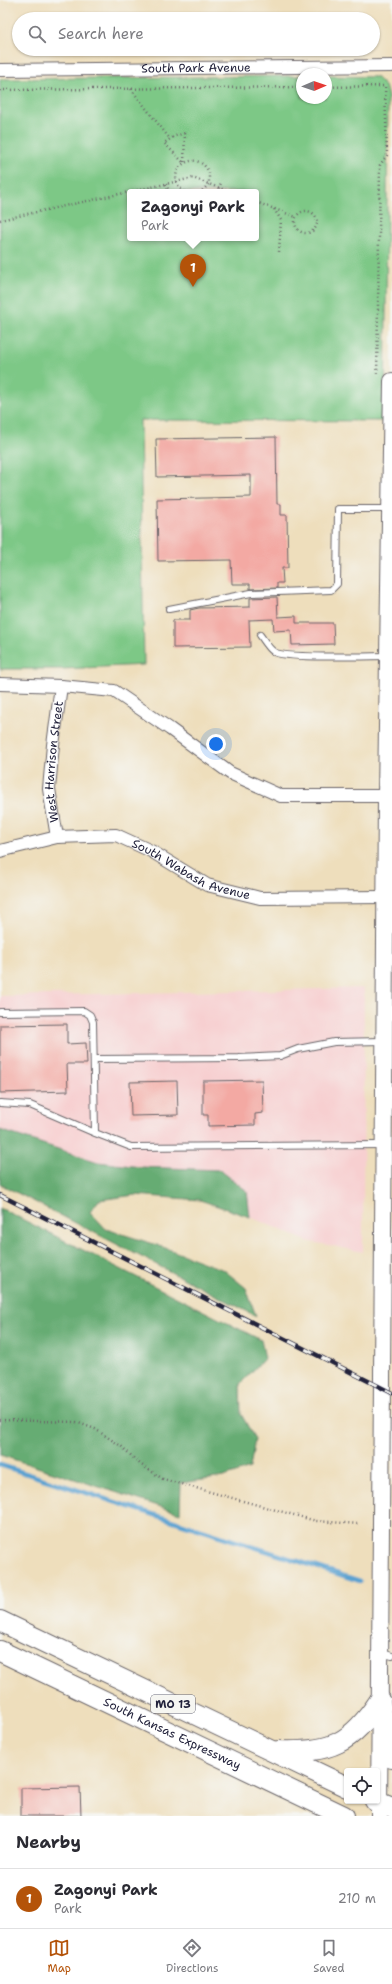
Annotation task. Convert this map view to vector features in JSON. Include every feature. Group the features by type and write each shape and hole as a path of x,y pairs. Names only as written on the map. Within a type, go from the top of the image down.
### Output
{"main road":[{"name":"MO 13","path":"0,1621 344,1786"},
{"name":"South Kansas Expressway","path":"0,1651 344,1816"},
{"path":"272,1751 314,1751 330,1746 350,1736 359,1728 380,1700"},
{"path":"380,1700 385,1734 392,1758"},
{"path":"281,1785 322,1816"}],"street":[{"name":"South Park Avenue","path":"0,70 392,66"},
{"path":"382,1807 380,1700 387,1655 384,1539 388,1241 384,1145 387,1033 385,897 389,796 388,656 390,509 384,381"},
{"path":"0,684 61,686 114,691 170,729 230,773 281,796 389,796"},
{"name":"West Harrison Street","path":"57,837 49,789 52,744 61,686"},
{"name":"South Wabash Avenue","path":"0,851 57,837 116,835 151,851 207,885 260,898 385,897"}],"lane":[{"path":"170,609 251,593 332,590 337,584 338,509 390,509"},
{"path":"260,635 273,652 279,653 304,656 388,656"},
{"path":"0,1012 84,1011 90,1015 93,1022 96,1133"},
{"path":"94,1059 239,1058 280,1056 298,1049 387,1033"},
{"path":"0,1103 30,1105 131,1147 384,1145"}],"path":[{"path":"332,87 385,86 387,155 380,165 384,381"},
{"path":"0,90 296,87"},
{"path":"131,89 170,139"},
{"path":"185,133 184,163 164,143 185,133"},
{"path":"182,189 176,182 176,174 184,163 192,160 201,163 209,173 209,184 204,189"},
{"path":"143,189 193,178 220,188 221,183"},
{"path":"166,184 168,189"},
{"path":"0,220 127,192"},
{"path":"259,203 296,217"},
{"path":"274,209 281,220 279,252"},
{"path":"306,210 312,212 317,217 318,223 316,229 312,233 306,234 301,232 296,228 294,223 296,217 300,212 306,210"},
{"path":"0,1420 76,1422 95,1429 121,1446 140,1464 163,1479 316,1521 359,1524"}],"shaded area":[{"path":"364,988 363,1252 307,1241 250,1217 247,1191 141,1167 98,1162 0,1130 0,996"}],"green space":[{"path":"296,76 296,104 332,104 332,76 376,77 385,86 388,97 385,421 140,420 144,665 62,669 0,669 0,79"},
{"path":"0,1130 98,1162 141,1167 220,1170 247,1191 250,1217 200,1200 135,1195 99,1200 90,1212 106,1229 160,1246 224,1270 246,1288 256,1316 0,1184"},
{"path":"0,1208 261,1340 265,1358 240,1384 241,1414 255,1439 250,1468 224,1477 181,1483 180,1513 0,1455"}],"building":[{"path":"276,437 277,504 281,504 281,515 287,515 288,568 282,568 283,583 277,583 277,588 250,589 250,584 232,584 231,560 158,561 157,499 251,497 251,475 157,477 156,439"},
{"path":"277,597 278,617 296,616 296,623 333,623 334,644 292,645 291,630 274,631 273,619 249,620 250,647 173,648 173,620 190,620 190,610 199,608 250,607 250,598"},
{"path":"67,1024 67,1044 86,1043 87,1064 67,1064 68,1091 0,1093 0,1025"},
{"path":"262,1080 263,1113 255,1114 255,1125 208,1126 208,1115 203,1115 203,1081"},
{"path":"177,1081 178,1115 131,1116 130,1082"},
{"path":"80,1787 81,1816 21,1816 21,1788"}],"waterway":[{"path":"0,1465 360,1581"}],"railway":[{"path":"0,1195 392,1393"}],"place":[{"name":"Zagonyi Park","path":"193,287"}]}
